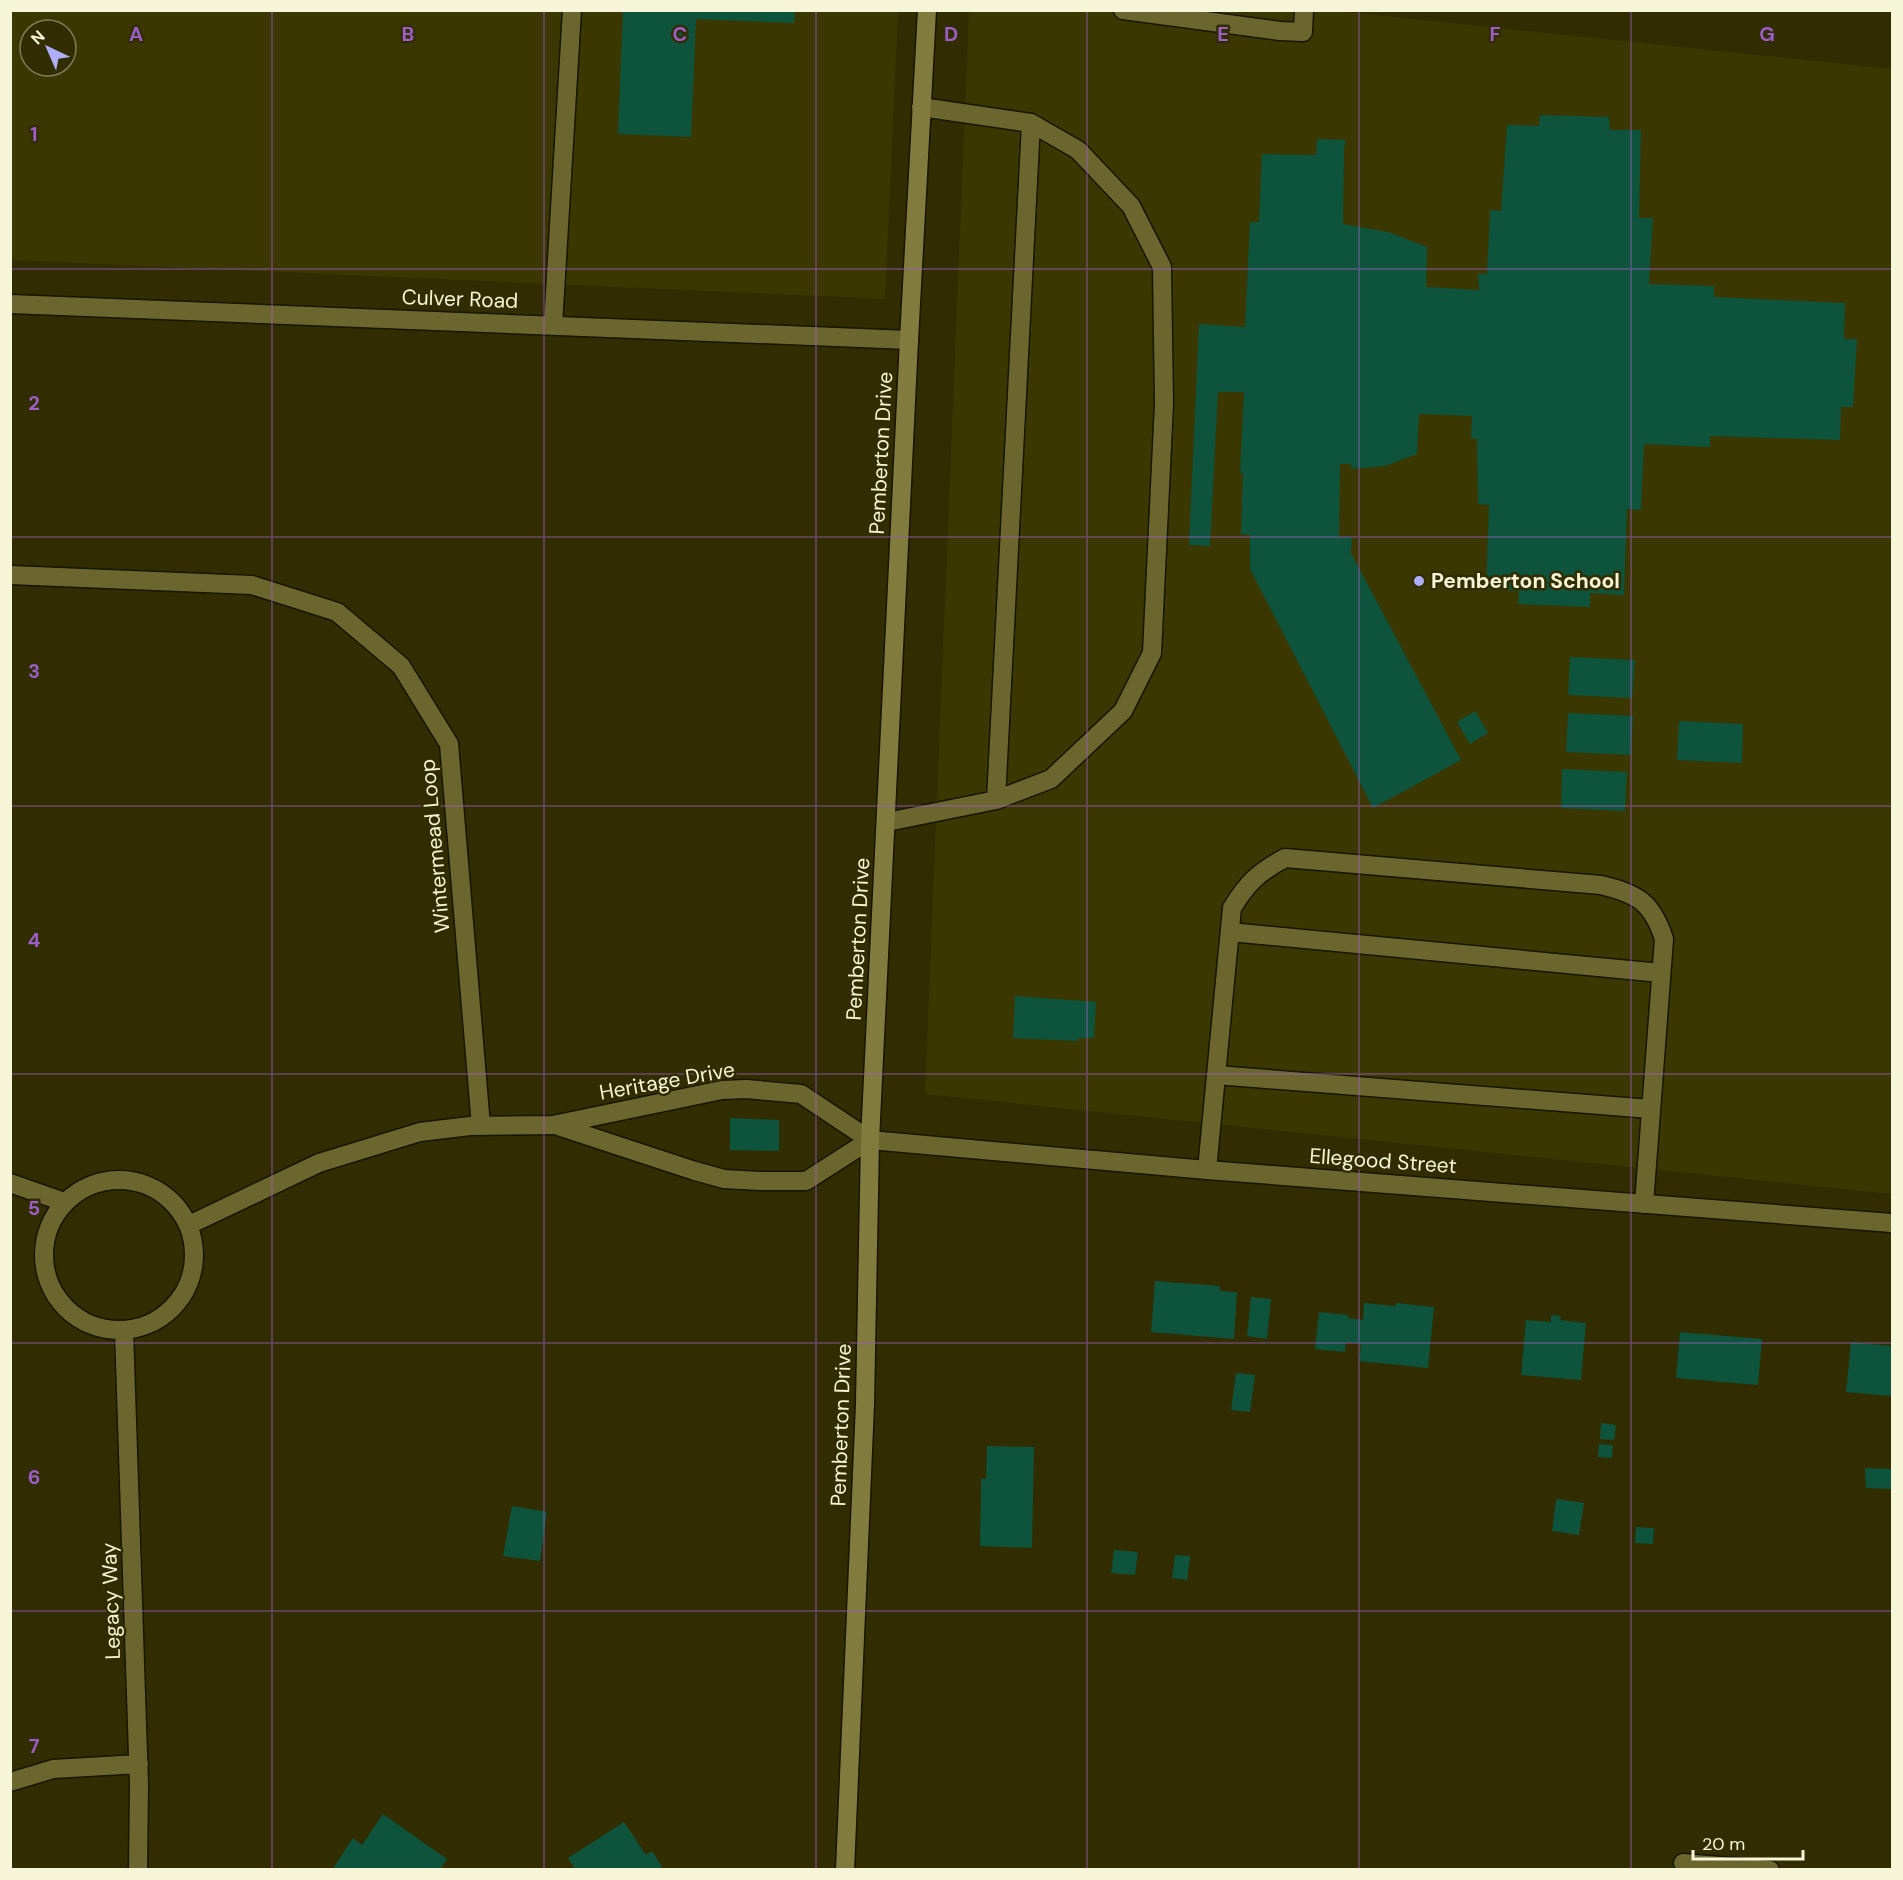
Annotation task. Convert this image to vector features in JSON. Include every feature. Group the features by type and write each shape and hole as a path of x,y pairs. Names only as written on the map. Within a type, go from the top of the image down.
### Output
{"street":[{"path":"553,325 572,10"},
{"name":"Pemberton Drive","path":"845,1869 865,1404 870,1140 927,10"},
{"path":"1123,10 1280,31 1304,32 1304,10"},
{"path":"887,822 996,800 1051,779 1122,711 1152,653 1164,404 1162,267 1131,206 1078,150 1031,123 921,107"},
{"path":"996,800 1031,123"},
{"name":"Culver Road","path":"10,304 909,340"},
{"name":"Wintermead Loop","path":"10,575 252,585 337,612 401,666 449,744 481,1126"},
{"path":"1207,1170 1232,908 1244,888 1263,869 1285,858 1601,885 1628,892 1646,903 1658,920 1664,939 1644,1204"},
{"path":"1230,932 1661,973"},
{"path":"1216,1075 1652,1109"},
{"name":"Heritage Drive","path":"189,1225 319,1163 420,1132 481,1126 553,1125 722,1090 746,1089 801,1094 870,1140 806,1181 760,1181 724,1179 695,1172 553,1125"},
{"name":"Ellegood Street","path":"870,1140 1207,1170 1893,1223"},
{"path":"120,1179 137,1181 162,1192 181,1210 189,1225 195,1250 192,1276 185,1292 168,1312 149,1324 124,1331 97,1327 67,1310 51,1289 46,1276 43,1250 49,1224 64,1202 94,1183 120,1179"},
{"path":"10,1184 64,1202"},
{"name":"Legacy Way","path":"124,1331 139,1764 138,1869"},
{"path":"10,1782 53,1768 139,1764"},
{"path":"1683,1863 1770,1869"}],"shaded area":[{"path":"11,11 898,11 885,299 11,260"},
{"name":"Pemberton School","path":"969,11 1338,11 1892,69 1892,1194 925,1094"}],"building":[{"path":"623,10 795,10 794,23 696,19 691,137 618,134"},
{"path":"1540,115 1609,117 1610,130 1641,130 1639,218 1653,218 1649,284 1714,286 1714,297 1845,303 1844,339 1857,339 1853,407 1841,407 1840,440 1710,436 1710,447 1644,444 1641,510 1627,509 1624,595 1590,593 1590,607 1518,604 1519,591 1486,589 1489,505 1478,504 1477,439 1471,438 1472,416 1419,414 1417,454 1385,466 1352,469 1351,464 1340,464 1339,537 1352,537 1351,553 1461,760 1373,808 1250,569 1250,535 1241,534 1243,473 1240,473 1244,392 1218,392 1210,546 1189,545 1199,324 1245,327 1250,222 1259,222 1262,154 1316,155 1317,139 1346,140 1343,224 1388,232 1427,247 1426,287 1479,290 1478,274 1487,274 1490,210 1501,211 1507,125 1539,126"},
{"path":"1570,657 1635,660 1632,698 1568,695"},
{"path":"1475,711 1488,733 1470,744 1457,722"},
{"path":"1568,713 1633,716 1631,755 1566,752"},
{"path":"1679,721 1743,724 1742,763 1677,760"},
{"path":"1562,769 1627,772 1625,811 1561,808"},
{"path":"1015,996 1096,1002 1094,1038 1078,1038 1078,1041 1013,1038"},
{"path":"730,1118 779,1120 779,1151 730,1150"},
{"path":"1155,1281 1220,1286 1220,1291 1237,1292 1234,1339 1151,1332"},
{"path":"1251,1297 1271,1299 1267,1339 1247,1336"},
{"path":"1364,1303 1395,1306 1396,1303 1434,1307 1428,1368 1359,1361 1361,1344 1346,1342 1345,1352 1315,1349 1319,1312 1348,1315 1348,1318 1363,1320"},
{"path":"1551,1315 1561,1316 1560,1320 1586,1323 1581,1380 1521,1375 1526,1320 1551,1322"},
{"path":"1680,1332 1762,1339 1758,1385 1676,1378"},
{"path":"1851,1342 1892,1346 1892,1396 1846,1392"},
{"path":"1236,1373 1255,1375 1250,1412 1231,1410"},
{"path":"1601,1423 1616,1425 1614,1440 1600,1439"},
{"path":"1599,1444 1613,1445 1612,1458 1598,1457"},
{"path":"987,1446 1034,1447 1032,1548 980,1546 981,1479 986,1479"},
{"path":"1865,1468 1892,1469 1892,1489 1866,1488"},
{"path":"1556,1499 1584,1503 1579,1535 1552,1531"},
{"path":"512,1506 547,1512 540,1561 503,1556"},
{"path":"1636,1527 1654,1528 1653,1544 1635,1543"},
{"path":"1114,1550 1138,1552 1135,1575 1111,1573"},
{"path":"1175,1555 1190,1556 1187,1580 1172,1578"},
{"path":"383,1814 447,1859 440,1870 332,1870 353,1838 362,1845"},
{"path":"624,1822 646,1855 652,1851 664,1870 576,1870 568,1858"}],"place":[{"name":"Pemberton School","path":"1419,581"}]}
